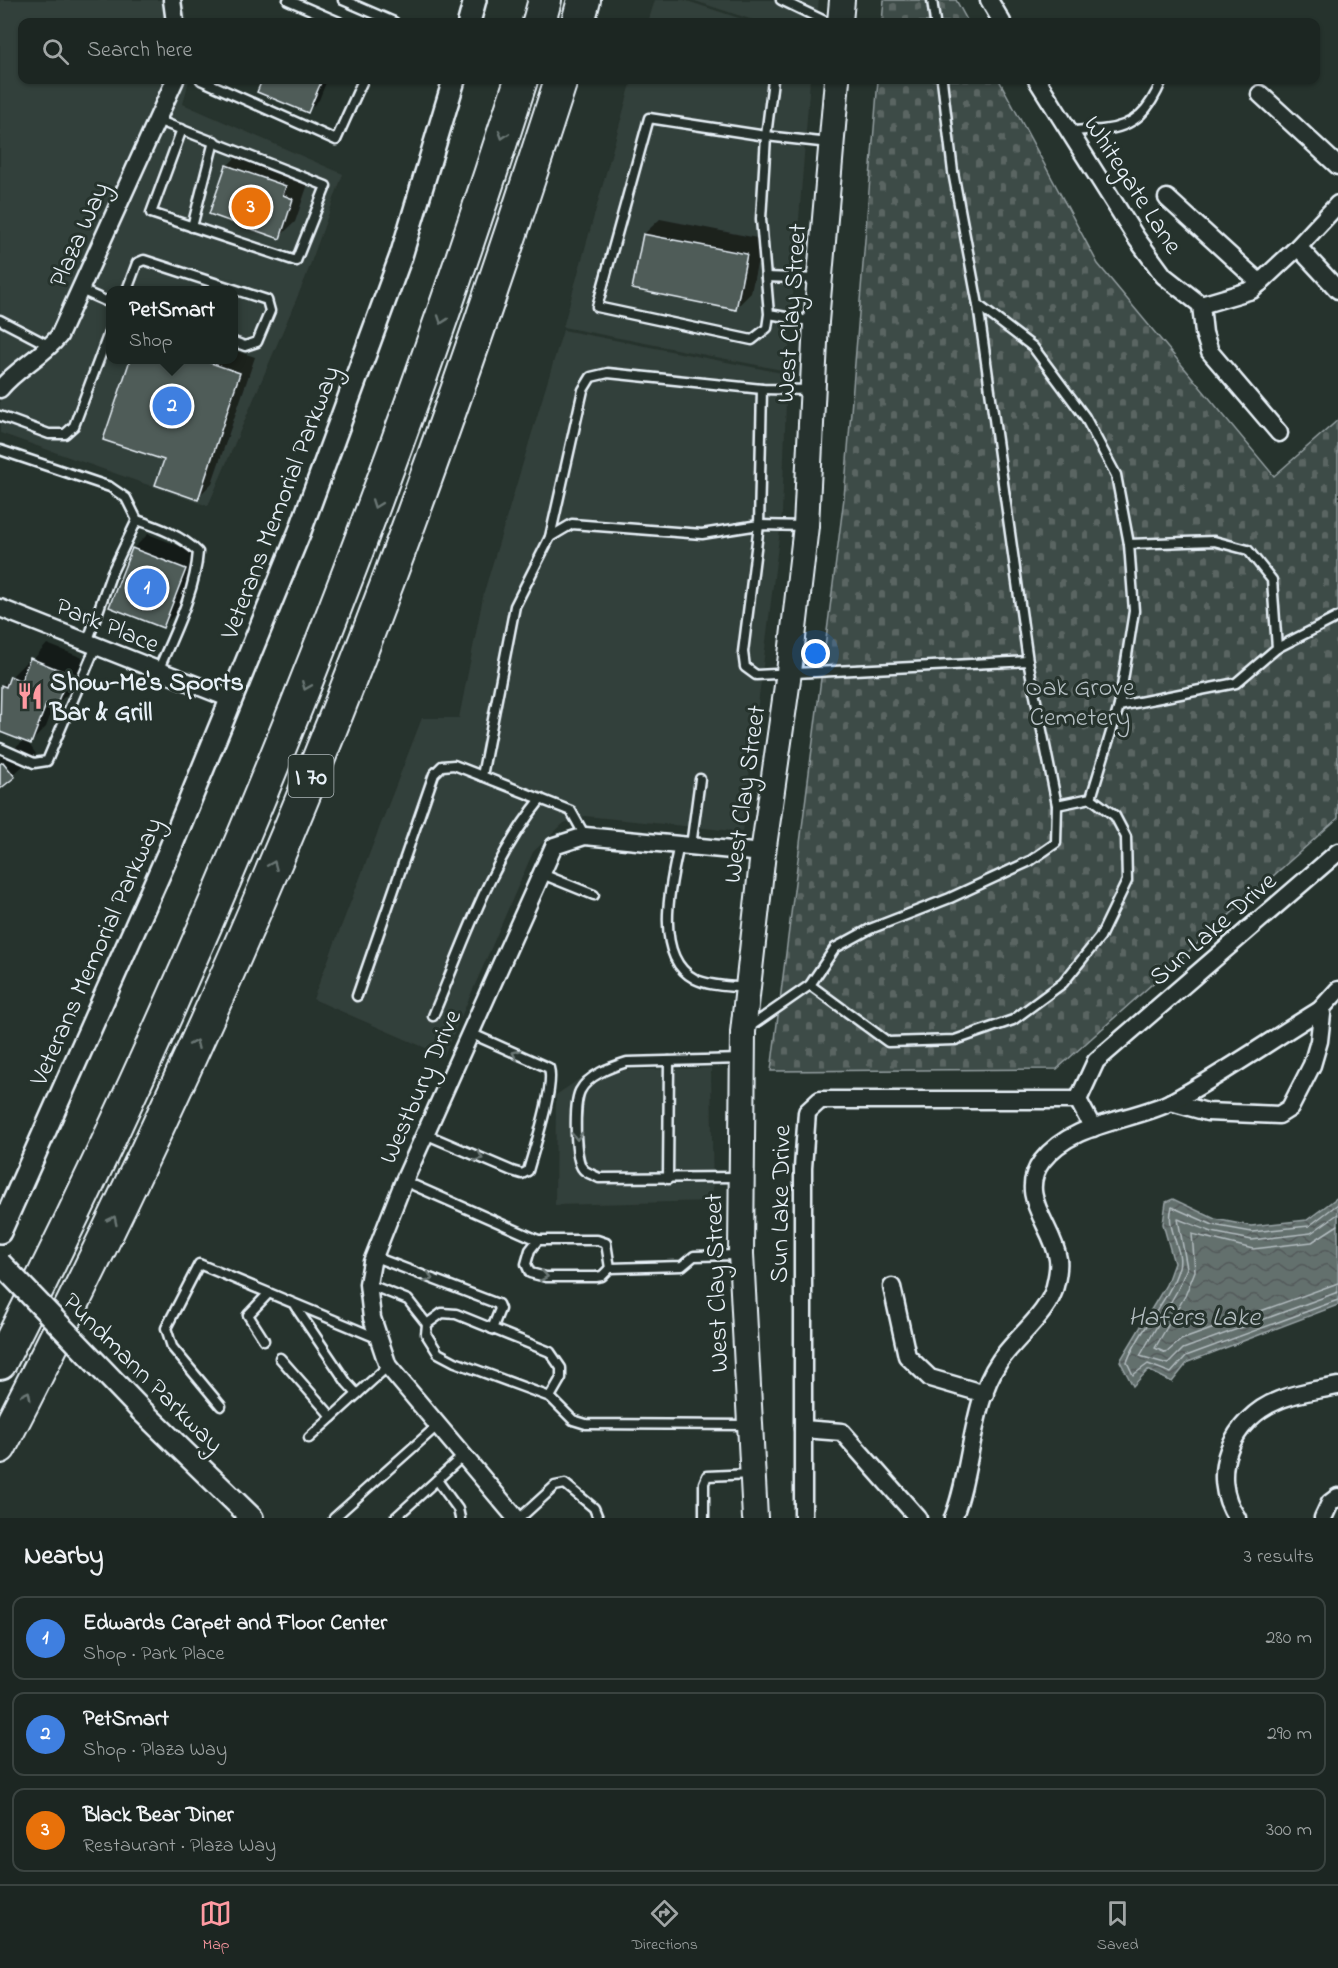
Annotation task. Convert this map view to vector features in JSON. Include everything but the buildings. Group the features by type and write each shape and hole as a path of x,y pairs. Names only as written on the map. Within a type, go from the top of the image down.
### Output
{"highway":[{"path":"540,18 545,0"},
{"path":"579,18 584,0"},
{"name":"I 70","path":"0,1363 66,1230 171,1004 319,654 428,361 520,84"},
{"name":"I 70","path":"0,1447 146,1152 230,966 315,765 431,466 501,266 560,84"}],"main road":[{"path":"840,18 842,0"},
{"name":"West Clay Street","path":"755,1518 741,1254 743,1032 763,853 789,672 806,526 816,322 837,84"}],"street":[{"path":"172,0 174,18"},
{"path":"470,18 476,0"},
{"path":"988,0 999,18"},
{"name":"Plaza Way","path":"0,389 23,366 51,346 59,336 173,84"},
{"name":"Veterans Memorial Parkway","path":"0,1232 168,854 300,531 401,256 453,84"},
{"name":"Whitegate Lane","path":"1039,84 1137,239 1164,276 1201,305"},
{"path":"1260,94 1338,166"},
{"name":"Whitegate Lane","path":"1167,198 1260,283"},
{"path":"1279,433 1210,352 1204,333 1201,305 1252,290 1298,247 1338,204"},
{"path":"1298,247 1338,291"},
{"name":"Park Place","path":"0,608 231,699"},
{"name":"Westbury Drive","path":"518,1518 388,1366 377,1338 368,1284 375,1257 404,1181 554,846 585,836 763,853"},
{"name":"Sun Lake Drive","path":"803,1518 803,1168 807,1112 820,1100 1078,1100 1096,1061 1338,852"},
{"path":"953,1518 985,1394 998,1363 1043,1308 1055,1287 1058,1258 1032,1195 1034,1176 1043,1161 1061,1145 1093,1128 1171,1102 1320,1011 1338,990"},
{"path":"1171,1102 1207,1112 1279,1114 1290,1108 1307,1078 1320,1041 1322,1014 1320,1011"},
{"path":"1078,1100 1093,1128"},
{"name":"Pundmann Parkway","path":"0,1263 142,1411 252,1518"},
{"path":"892,1287 907,1356 930,1378 985,1394"},
{"path":"1237,1518 1224,1480 1226,1452 1247,1419 1279,1400 1338,1386"},
{"path":"803,1429 842,1432 918,1518"},
{"path":"1323,1518 1330,1503 1338,1497"}],"lane":[{"path":"288,0 330,18"},
{"path":"343,0 385,18"},
{"path":"781,0 819,18"},
{"path":"932,0 934,18"},
{"path":"219,84 336,140 361,84"},
{"path":"772,84 766,136 761,219 769,314 767,328 752,340 597,307 649,118 766,136 833,143"},
{"path":"743,1032 810,985 835,948 870,929 950,898 1030,861 1056,843 1058,805 1028,661 978,305 954,172 943,84"},
{"path":"1069,133 1080,129 1118,127 1136,119 1153,101 1160,84"},
{"path":"157,120 182,129 214,141 326,186 296,261 151,213 182,129"},
{"path":"192,227 214,141"},
{"path":"129,286 137,263 144,260 224,286"},
{"path":"766,277 820,279"},
{"path":"81,290 106,301"},
{"path":"238,291 267,300 270,311 257,342 245,346 238,343"},
{"path":"978,305 1033,347 1084,417 1116,475 1129,544 1134,611 1119,706 1091,798"},
{"path":"769,314 816,322"},
{"path":"0,321 51,346"},
{"path":"0,416 49,434 65,434 74,426 106,343"},
{"path":"482,776 514,606 550,537 583,390 591,377 608,373 813,391"},
{"path":"762,388 759,525 743,652 745,667 756,675 1028,661"},
{"path":"0,450 110,487 126,498 137,520 159,528 198,552 197,567 183,612 158,671"},
{"path":"0,748 34,763 46,761 91,644 112,572 137,520"},
{"path":"550,537 572,524 702,534 759,525 806,526"},
{"path":"1129,544 1214,541 1248,550 1272,580 1277,648"},
{"path":"1119,706 1236,684 1277,648 1338,617"},
{"path":"357,996 434,774 442,766 454,765 571,811 585,836"},
{"path":"700,779 685,846 669,902 668,930 672,948 681,968 695,979 748,988"},
{"path":"810,985 888,1042 954,1040 1013,1020 1063,983 1100,937 1127,881 1126,837 1115,816 1091,798 1058,805"},
{"path":"433,1016 503,854 521,823 541,799"},
{"path":"542,874 594,895"},
{"path":"425,1134 512,1172 522,1174 528,1171 547,1100 551,1074 549,1068 470,1033"},
{"path":"740,1177 599,1178 583,1170 578,1158 576,1105 580,1091 588,1081 610,1067 627,1062 742,1059"},
{"path":"668,1179 669,1061"},
{"path":"404,1181 538,1240 597,1239 606,1243 609,1268"},
{"path":"538,1240 530,1250 526,1264 530,1273 546,1277 596,1277 602,1276 609,1268 675,1267 682,1266 694,1256 741,1254"},
{"path":"375,1257 498,1305 500,1309 492,1329"},
{"path":"221,1407 172,1347 166,1328 199,1264 377,1338"},
{"path":"368,1284 408,1300 427,1323"},
{"path":"264,1340 248,1315 268,1294"},
{"path":"295,1305 347,1383 357,1394"},
{"path":"550,1397 561,1377 556,1358 550,1352 448,1313 435,1316 427,1323 426,1334 438,1353 455,1362 550,1397 573,1420 586,1424 749,1425"},
{"path":"280,1358 332,1417"},
{"path":"309,1438 388,1366"},
{"path":"334,1518 437,1426"},
{"path":"395,1518 463,1456"},
{"path":"704,1518 704,1483 707,1476 752,1474"},
{"path":"437,1480 458,1509 460,1518"},
{"path":"518,1518 555,1486 565,1484 594,1508 598,1518"}],"shaded area":[{"path":"0,0 175,0 184,4 187,18 18,18 18,84 188,84 183,104 343,174 305,279 208,506 0,433"},
{"path":"655,0 684,0 739,18 649,18"},
{"path":"692,0 819,0 817,18 747,18"},
{"path":"631,84 810,84 787,371 563,327"},
{"path":"563,330 787,374 782,514 742,832 585,816 564,823 533,852 444,1056 313,999 422,718 459,718 484,592"},
{"path":"711,1068 713,1201 555,1205 556,1095 591,1071"}],"green space":[{"path":"884,0 956,0 966,18 882,18"},
{"name":"Oak Grove Cemetery","path":"878,84 1001,84 1098,264 1274,476 1338,420 1338,818 1057,1069 771,1071 844,498"}],"water":[{"name":"Hafers Lake","path":"1338,1197 1338,1305 1188,1362 1172,1382 1148,1370 1133,1386 1120,1361 1166,1285 1174,1263 1163,1224 1166,1202 1173,1199 1215,1219 1251,1226 1307,1220"}],"place":[{"name":"Black Bear Diner","path":"251,207"},
{"name":"PetSmart","path":"172,406"},
{"name":"Edwards Carpet and Floor Center","path":"147,588"},
{"name":"Show-Me's Sports Bar & Grill","path":"30,696"}]}
